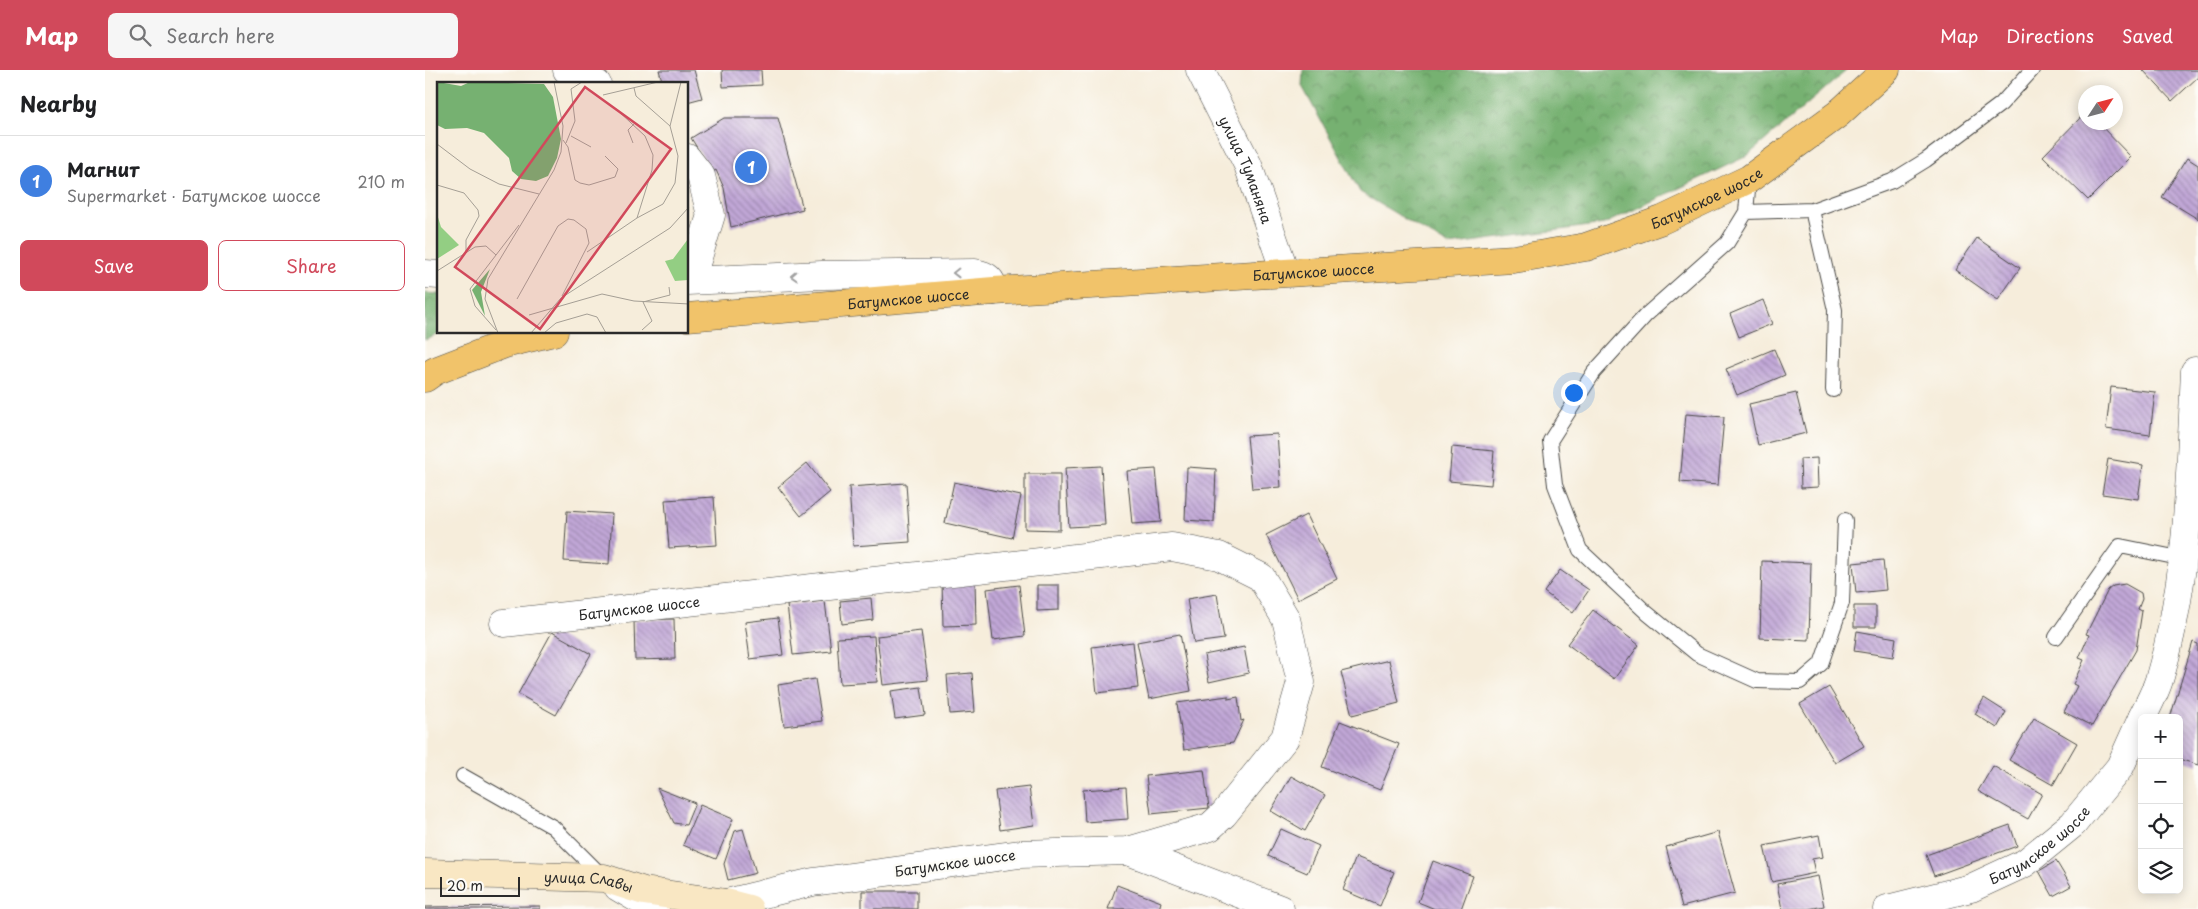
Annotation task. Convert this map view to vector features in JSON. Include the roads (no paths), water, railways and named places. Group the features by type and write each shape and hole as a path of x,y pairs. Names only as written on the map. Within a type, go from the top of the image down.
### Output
{"highway":[{"name":"Батумское шоссе","path":"689,317 994,291 1514,259 1586,247 1663,220 1749,179 1838,114 1886,70"},
{"path":"425,378 435,371 505,344 546,334"}],"street":[{"name":"улица Туманяна","path":"1201,70 1248,165 1285,272"},
{"path":"689,161 701,176 711,215 689,280 975,273 989,278 993,283 994,291"},
{"name":"Батумское шоссе","path":"2144,714 2159,681 2176,611 2183,559 2195,372"},
{"name":"Батумское шоссе","path":"504,623 1172,547 1219,556 1261,577 1286,619 1301,682 1285,738 1224,814 1210,828 1127,851 1020,854 813,882 738,906"},
{"name":"Батумское шоссе","path":"1887,909 1971,888 2025,862 2073,824 2120,767 2138,727"},
{"name":"Батумское шоссе","path":"1127,851 1280,909"},
{"name":"улица Славы","path":"425,873 604,878 644,891 738,906"},
{"path":"604,878 655,909"}],"lane":[{"path":"1746,212 1812,210 1892,181 1926,160 2001,104 2032,70"},
{"path":"1749,179 1746,212 1727,243 1646,315 1594,372 1550,441 1555,485 1580,550 1647,613 1697,654 1757,682 1800,682 1821,664 1842,603 1845,520"},
{"path":"1812,210 1835,310 1833,390"},
{"path":"2057,637 2120,546 2183,559"},
{"path":"463,776 553,827 604,878"}],"place":[{"name":"Магнит","path":"751,167"}]}
